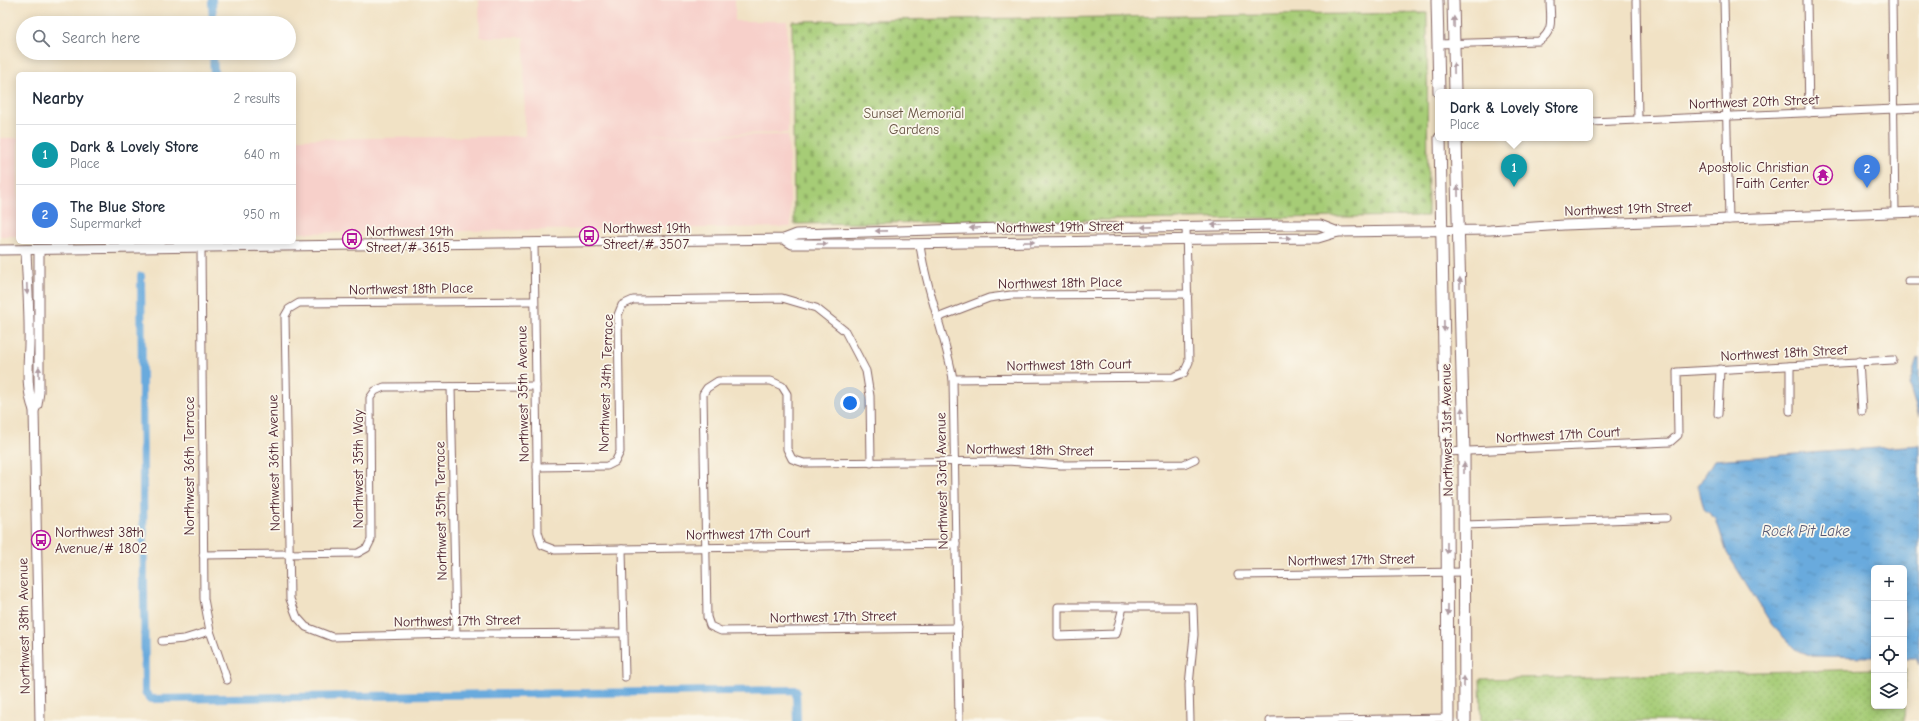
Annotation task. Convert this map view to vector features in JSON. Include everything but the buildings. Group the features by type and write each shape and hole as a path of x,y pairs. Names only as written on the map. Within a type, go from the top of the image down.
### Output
{"main road":[{"path":"1437,0 1439,89"},
{"path":"1453,0 1455,89"},
{"name":"Northwest 31st Avenue","path":"1440,141 1443,231 1450,720"},
{"name":"Northwest 31st Avenue","path":"1456,141 1464,452 1465,721"}],"street":[{"path":"1438,44 1539,42 1547,36 1550,28 1550,0"},
{"path":"1636,0 1638,120"},
{"path":"1724,0 1729,220"},
{"path":"1807,0 1809,113"},
{"path":"1892,0 1895,214"},
{"name":"Northwest 20th Street","path":"1593,122 1919,108"},
{"name":"Northwest 19th Street","path":"784,239 792,244 920,245 1186,238 1318,238 1338,232 1443,231 1919,212"},
{"name":"Northwest 19th Street","path":"0,250 784,239 797,234 876,231 1186,226 1320,225 1338,232"},
{"path":"1186,226 1188,294"},
{"name":"Northwest 35th Avenue","path":"534,243 538,532 542,545"},
{"name":"Northwest 33rd Avenue","path":"920,245 924,274 949,356 953,379 959,721"},
{"name":"Northwest 36th Terrace","path":"201,247 204,599 210,631 227,680"},
{"name":"Northwest 38th Avenue","path":"26,250 29,398 34,410 40,721"},
{"name":"Northwest 38th Avenue","path":"34,410 37,405 39,392 39,250"},
{"path":"1908,281 1919,281"},
{"name":"Northwest 18th Place","path":"938,318 989,298 1011,295 1188,294"},
{"name":"Northwest 18th Court","path":"953,379 1173,377 1184,373 1189,362 1188,294"},
{"name":"Northwest 34th Terrace","path":"537,467 607,466 615,462 620,452 618,315 622,305 633,300 782,298 816,308 845,331 860,356 866,371 870,396 871,463"},
{"name":"Northwest 18th Place","path":"289,309 299,303 534,301"},
{"name":"Northwest 36th Avenue","path":"289,309 285,316 288,554 290,599 297,617"},
{"name":"Northwest 18th Street","path":"1670,442 1678,435 1677,372 1893,360"},
{"path":"1860,361 1862,411"},
{"path":"1790,366 1790,411"},
{"path":"1718,414 1720,370"},
{"name":"Northwest 18th Street","path":"706,548 703,394 707,388 718,381 771,381 782,386 786,394 787,448 792,459 804,463 955,462 1008,460 1061,465 1184,464 1195,459"},
{"path":"451,387 536,386"},
{"name":"Northwest 35th Way","path":"288,554 358,553 367,548 371,540 370,398 375,391 384,387 451,387"},
{"name":"Northwest 35th Terrace","path":"451,387 456,634"},
{"name":"Northwest 17th Court","path":"1446,452 1670,442"},
{"path":"1464,525 1666,518"},
{"name":"Northwest 17th Court","path":"542,545 555,550 956,544"},
{"name":"Northwest 17th Street","path":"706,548 707,617 710,626 721,631 958,628"},
{"path":"622,549 625,677"},
{"path":"203,555 288,554"},
{"name":"Northwest 17th Street","path":"1238,575 1464,572"},
{"path":"1123,607 1116,634 1058,636 1058,607 1123,607 1194,607 1194,635 1189,685 1190,721"},
{"name":"Northwest 17th Street","path":"297,617 306,627 332,637 624,632"},
{"path":"162,641 184,639 210,631"},
{"path":"1270,721 1450,720"}],"shaded area":[{"path":"479,0 735,0 735,21 787,21 788,133 612,136 788,135 791,227 296,233 296,139 525,136 524,37 480,37"},
{"path":"0,138 16,138 16,236 0,236"}],"green space":[{"name":"Sunset Memorial Gardens","path":"1427,13 1428,216 794,224 792,21"},
{"path":"1871,669 1871,709 1904,709 1904,721 1481,721 1480,679"}],"water":[{"path":"1919,358 1919,417 1909,385 1917,359"},
{"name":"Rock Pit Lake","path":"1919,445 1919,665 1916,658 1907,658 1907,565 1871,565 1871,657 1812,656 1795,649 1772,625 1727,553 1716,519 1704,509 1698,486 1714,460"}],"waterway":[{"path":"212,0 213,16"},
{"path":"213,60 214,72"},
{"path":"141,276 145,692 151,699 796,690 797,721"}],"place":[{"name":"Apostolic Christian Faith Center","path":"1823,175"},
{"name":"Dark & Lovely Store","path":"1514,187"},
{"name":"The Blue Store","path":"1867,188"},
{"name":"Northwest 19th Street/# 3507","path":"589,236"},
{"name":"Northwest 19th Street/# 3615","path":"352,239"},
{"name":"Northwest 38th Avenue/# 1802","path":"41,540"}]}
